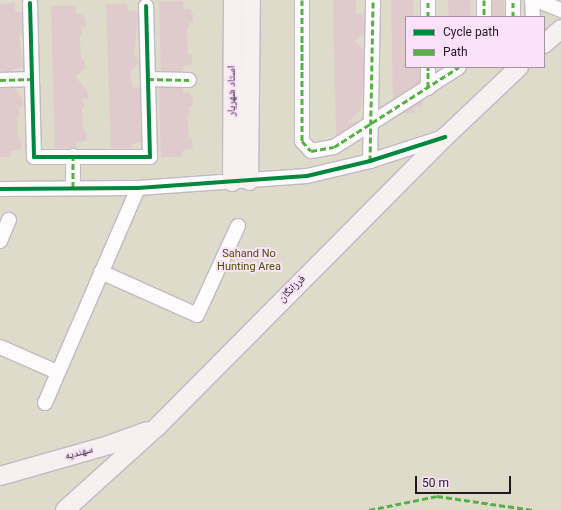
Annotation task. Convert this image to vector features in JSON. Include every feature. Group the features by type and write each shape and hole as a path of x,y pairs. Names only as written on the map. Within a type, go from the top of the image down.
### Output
{"main road":[{"name":"استاد شهریار","path":"233,0 240,182"},
{"name":"استاد شهریار","path":"240,182 251,0"},
{"path":"545,43 561,29"},
{"name":"فرزانگان","path":"65,510 157,427 445,137 518,68"},
{"name":"سهندیه","path":"0,476 109,445 157,427"}],"street":[{"path":"302,0 302,141 311,151 334,147 458,68"},
{"path":"370,161 373,0"},
{"path":"428,0 428,16"},
{"path":"484,0 484,16"},
{"path":"513,0 513,16"},
{"path":"532,0 533,16"},
{"path":"536,0 561,10"},
{"path":"30,3 34,157 150,157 146,6"},
{"path":"428,68 428,88"},
{"path":"0,80 32,79"},
{"path":"148,79 189,80"},
{"path":"0,189 73,187 138,188 240,182 307,176 370,161 445,137"},
{"path":"73,156 73,187"},
{"path":"45,403 57,372 138,188"},
{"path":"0,241 10,220"},
{"path":"101,272 197,315 238,226"},
{"path":"0,347 57,372"}],"green space":[{"name":"Sahand No Hunting Area","path":"0,0 561,0 561,510 0,510"}],"building":[{"path":"333,0 356,0 356,14 362,14 364,22 364,33 355,41 364,50 362,108 348,122 358,122 336,136"},
{"path":"391,0 413,0 414,16 405,16 405,68 419,68 420,82 393,99"},
{"path":"448,0 470,0 471,16 449,16"},
{"path":"492,0 504,0 504,16 492,16"},
{"path":"183,1 183,10 189,9 193,14 193,23 189,23 187,32 188,55 192,55 192,64 183,67 183,71 161,71 159,2"},
{"path":"15,3 15,11 22,12 21,34 19,34 23,67 13,69 13,71 0,72 0,4"},
{"path":"106,4 127,4 128,11 135,10 138,14 134,56 137,56 138,64 130,72 133,88 140,87 141,142 132,144 132,148 111,148"},
{"path":"51,6 75,6 76,14 81,14 85,18 86,27 81,27 82,36 80,36 81,59 84,59 85,68 75,77 87,90 88,99 83,99 84,108 82,108 83,131 86,131 87,140 76,143 76,148 55,148"},
{"path":"0,88 14,88 22,98 23,106 19,107 19,116 17,116 18,139 21,139 22,147 19,150 11,151 11,157 0,157"},
{"path":"159,88 183,88 183,93 189,93 193,98 193,106 189,107 190,116 187,116 189,139 192,139 193,148 182,151 182,157 161,157"},
{"path":"424,99 421,107 414,107 414,113 402,113"}],"marked path":[{"path":"302,0 302,141 311,151 334,147 457,68"},
{"path":"370,161 373,0"},
{"path":"428,0 428,16"},
{"path":"484,0 484,16"},
{"path":"513,0 513,16"},
{"path":"428,68 428,88"},
{"path":"0,80 32,79"},
{"path":"148,79 189,80"},
{"path":"73,156 73,187"},
{"path":"369,510 437,496 533,510"}],"cycle path":[{"path":"30,3 34,157 150,157 146,6"},
{"path":"0,189 138,188 307,176 370,161 445,137"}]}
